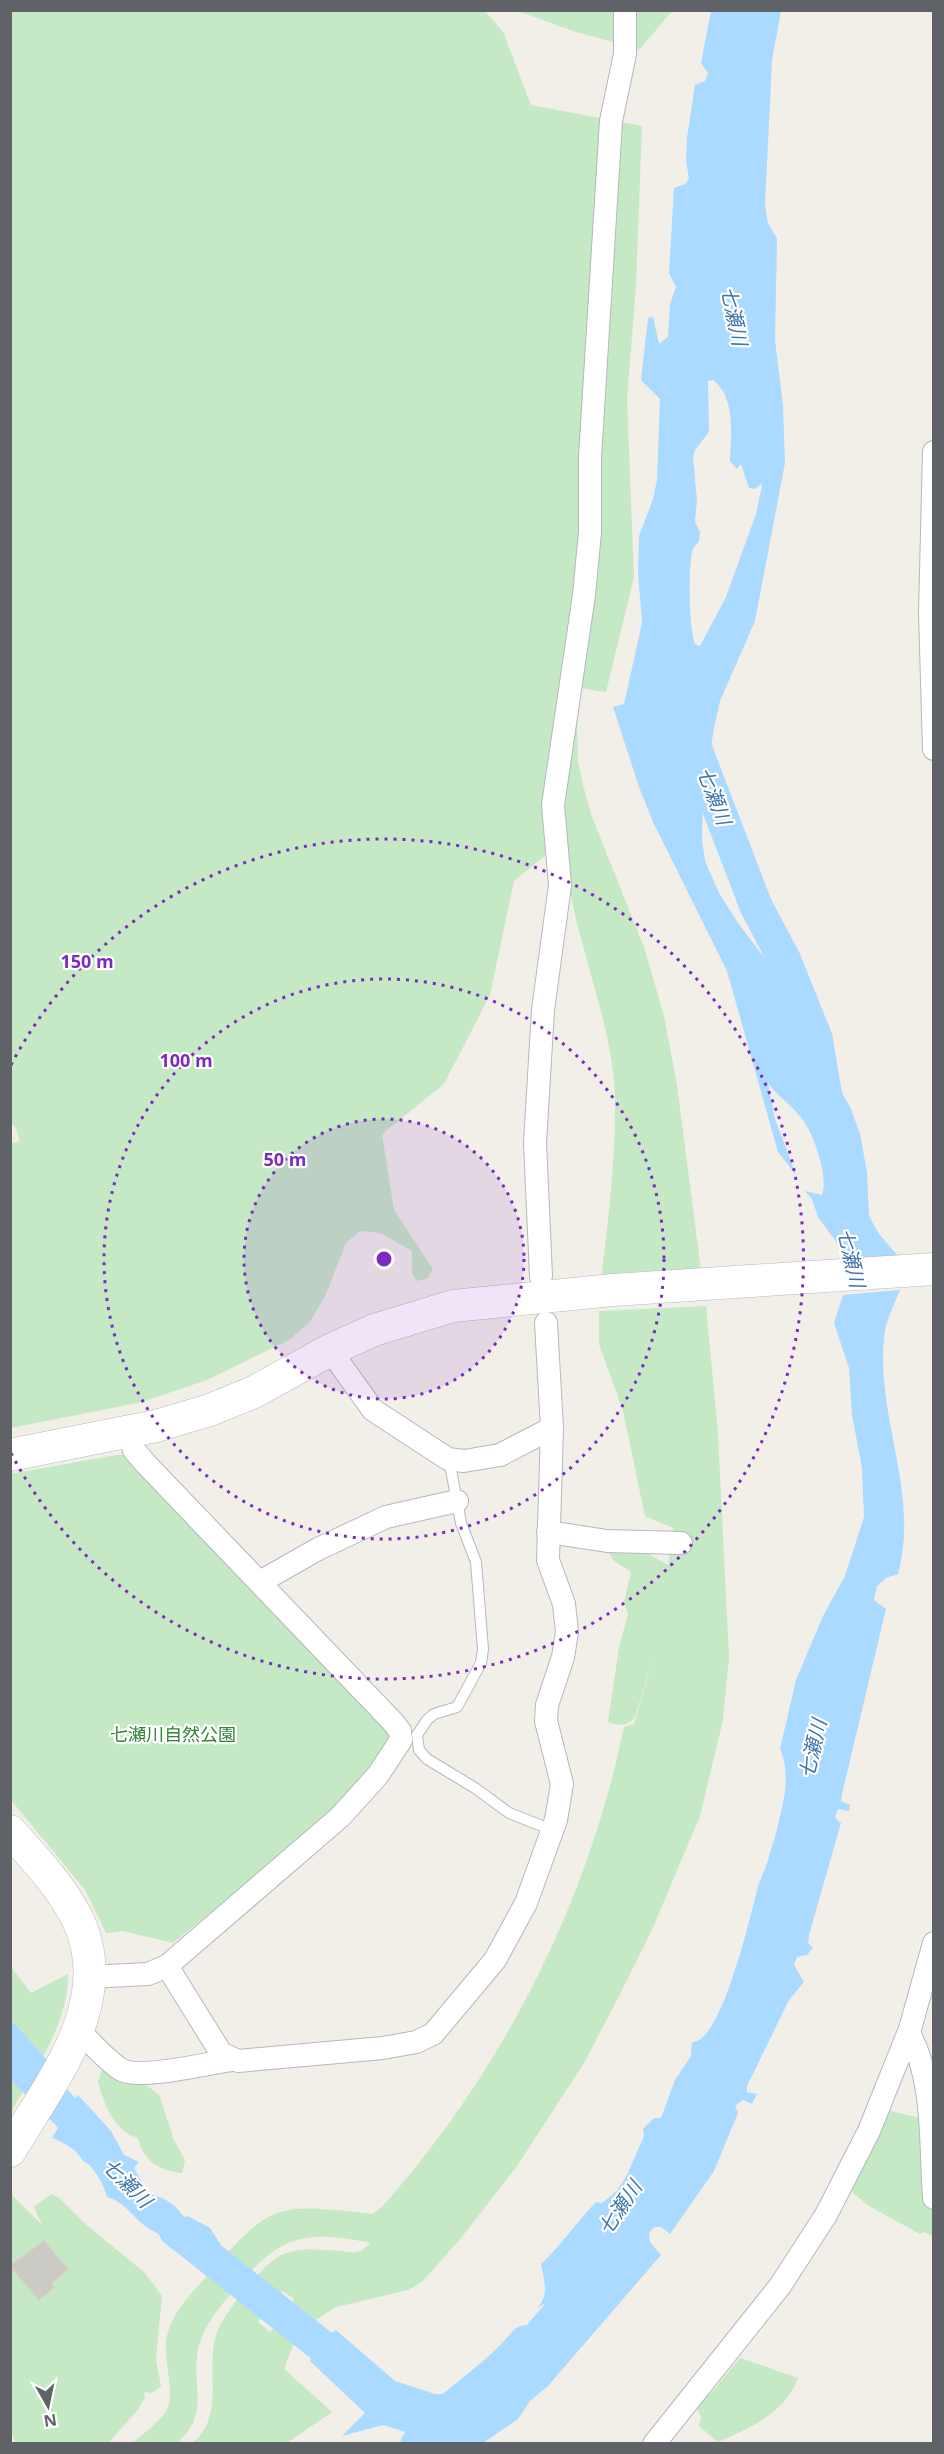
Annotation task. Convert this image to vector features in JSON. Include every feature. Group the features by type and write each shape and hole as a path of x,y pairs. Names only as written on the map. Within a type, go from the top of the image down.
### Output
{"street":[{"path":"541,1276 535,1143 543,1010 560,885 553,805 584,595 611,121 624,54 625,10"},
{"path":"933,452 930,613 933,749"},
{"path":"10,1455 130,1431 184,1418 235,1401 330,1350 394,1322 453,1306 676,1286 933,1269"},
{"path":"79,2031 120,2069 145,2073 231,2060 383,2048 416,2042 433,2034 503,1950 526,1903 552,1830 559,1810 562,1784 547,1731 546,1713 567,1632 562,1598 548,1564 552,1428 546,1323"},
{"path":"330,1350 373,1410 448,1459 464,1461 500,1455 552,1428"},
{"path":"89,1977 148,1974 167,1966 340,1817 409,1735 392,1721 146,1464 134,1450 130,1431"},
{"path":"260,1582 302,1557 386,1516 457,1501"},
{"path":"548,1532 607,1541 681,1543"},
{"path":"10,1830 72,1908 82,1930 89,1977 87,2004 79,2031 10,2151"},
{"path":"654,2444 703,2380 751,2325 806,2248 869,2131 909,2033 933,1943"},
{"path":"167,1966 221,2053 231,2060"},
{"path":"909,2033 918,2051 929,2091 933,2198"}],"lane":[{"path":"448,1459 464,1534 476,1562 483,1656 457,1707 434,1714 409,1735 427,1759 509,1813 552,1830"}],"green space":[{"path":"11,11 485,11 503,32 531,105 642,126 636,286 627,399 634,577 606,692 572,687 577,721 578,761 591,814 644,947 664,1016 677,1085 701,1270 601,1280 613,1167 614,1078 602,1017 558,845 514,881 490,995 444,1084 382,1134 394,1210 433,1269 428,1278 417,1281 412,1273 412,1251 380,1233 360,1231 346,1243 326,1294 310,1322 289,1340 207,1380 142,1402 11,1428 10,1144 20,1141 15,1126 11,1125"},
{"path":"518,11 672,11 640,49 576,32"},
{"path":"706,1306 718,1433 729,1657 723,1720 700,1816 651,1932 616,2002 584,2063 517,2166 461,2238 422,2282 408,2290 336,2307 314,2321 292,2304 294,2299 283,2291 258,2322 270,2332 275,2327 294,2343 284,2369 332,2412 287,2443 192,2443 209,2420 213,2393 213,2349 219,2327 231,2307 256,2276 271,2262 287,2253 314,2250 356,2252 371,2243 325,2237 308,2238 277,2249 263,2259 232,2292 211,2319 203,2333 198,2350 197,2410 194,2421 187,2432 177,2443 132,2444 162,2417 168,2406 170,2387 166,2355 167,2336 178,2311 195,2289 246,2234 262,2221 278,2213 294,2209 315,2209 372,2214 383,2206 426,2154 466,2099 502,2042 535,1982 588,1858 608,1793 624,1727 634,1724 656,1649 635,1717 623,1724 608,1722 619,1647 628,1614 624,1602 631,1572 613,1560 609,1553 645,1552 668,1565 673,1528 645,1516 623,1411 599,1344 599,1311"},
{"name":"七瀬川自然公園","path":"127,1455 389,1728 391,1742 334,1812 173,1943 123,1931 106,1933 85,1890 11,1800 10,1474"},
{"path":"11,1967 31,1993 68,1974 67,1993 56,2029 40,2063 11,2112"},
{"path":"103,2067 140,2080 159,2095 174,2140 185,2160 182,2173 166,2170 148,2159 138,2138 123,2130 111,2116 98,2081"},
{"path":"886,2110 933,2121 933,2237 925,2232 920,2234 869,2206 848,2189"},
{"path":"11,2194 42,2225 34,2207 51,2194 58,2197 83,2222 145,2273 162,2296 156,2359 161,2386 152,2393 144,2392 145,2398 137,2411 108,2443 15,2443 10,2426"},
{"path":"740,2358 798,2378 785,2401 776,2410 754,2425 718,2442 699,2426 701,2417 696,2406 712,2392"}],"water":[{"path":"711,11 781,11 772,60 765,205 768,223 777,239 775,340 783,405 785,463 755,621 720,701 714,728 703,795 702,839 705,861 719,893 738,923 770,965 851,1109 860,1134 867,1172 869,1216 879,1234 899,1257 845,1261 837,1243 818,1217 812,1199 805,1191 822,1195 824,1188 822,1168 812,1136 799,1115 768,1083 775,1119 796,1175 778,1152 727,971 653,822 613,707 624,704 642,623 638,572 639,536 653,499 657,480 660,399 641,380 648,318 653,317 659,344 668,337 670,304 676,287 669,273 674,188 685,184 689,179 686,160 687,138 695,85 705,81 708,73 701,63","holes":["713,380 720,387 729,407 730,461 737,469 741,464 749,488 755,489 761,484 762,486 756,514 726,597 700,646 695,644 693,636 690,599 691,561 700,532 695,522 697,500 693,457 695,450 709,432 708,381"]},
{"path":"900,1290 885,1332 883,1368 904,1515 903,1544 898,1574 886,1578 877,1586 874,1600 886,1609 842,1794 841,1801 850,1805 849,1811 838,1809 835,1818 841,1823 809,1935 808,1943 813,1948 807,1955 797,1957 794,1965 804,1982 789,2000 747,2086 747,2092 757,2094 752,2104 743,2100 735,2106 738,2113 714,2171 670,2234 661,2227 654,2227 649,2233 650,2242 661,2255 548,2386 530,2401 518,2419 483,2443 402,2443 409,2433 383,2425 342,2436 365,2413 310,2361 311,2354 275,2324 290,2305 329,2334 336,2330 395,2381 435,2394 449,2394 459,2400 469,2401 491,2382 495,2373 480,2383 488,2367 515,2344 518,2335 546,2303 537,2308 545,2293 541,2264 596,2202 602,2203 617,2191 627,2175 644,2136 643,2129 654,2118 661,2118 675,2080 691,2056 692,2042 703,2037 714,2022 734,1975 778,1823 786,1783 784,1761 780,1749 796,1680 823,1616 845,1576 864,1517 862,1468 852,1415 849,1368 834,1323 843,1295"},
{"path":"10,2022 14,2023 47,2060 41,2069 17,2050 14,2053 24,2085 30,2090 27,2095 20,2087 13,2070 10,2051"},
{"path":"78,2095 111,2131 124,2155 139,2162 134,2168 149,2194 169,2202 184,2218 188,2216 210,2228 221,2245 202,2267 192,2252 170,2248 171,2242 144,2225 120,2203 107,2197 99,2178 86,2161 70,2147 52,2138"}],"building":[{"path":"44,2241 68,2269 51,2284 54,2287 39,2300 10,2266"}],"waterway":[{"name":"七瀬川","path":"690,734 756,906 785,961 816,1038 826,1097"},
{"name":"七瀬川","path":"10,2056 67,2113 95,2149"},
{"name":"七瀬川","path":"175,2230 318,2343"},
{"name":"七瀬川","path":"417,2444 442,2417 499,2369 525,2342"}]}
